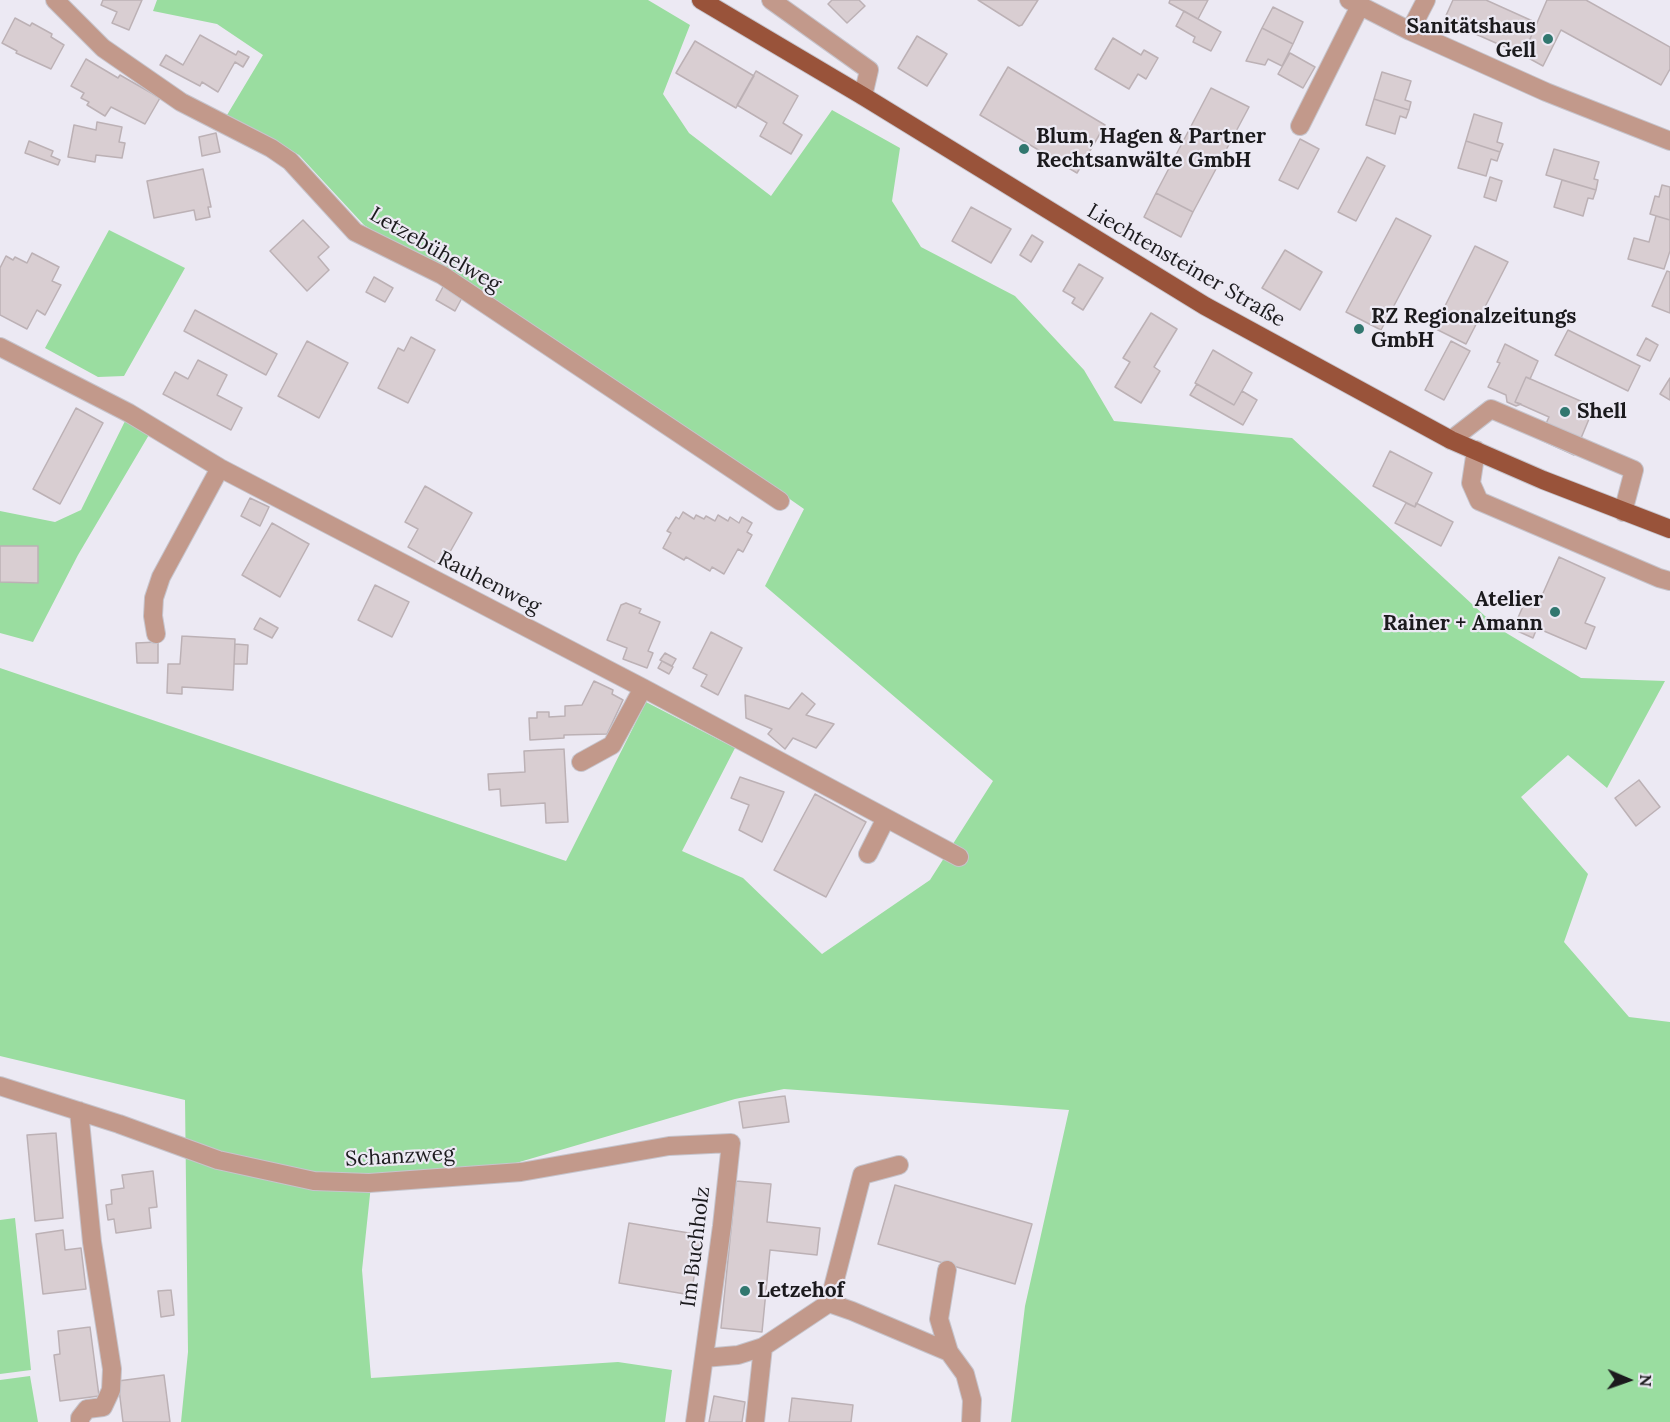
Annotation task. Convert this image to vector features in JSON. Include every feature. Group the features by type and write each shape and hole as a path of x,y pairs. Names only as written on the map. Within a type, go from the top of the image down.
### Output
{"main road":[{"name":"Liechtensteiner Straße","path":"701,0 863,96 1205,306 1451,440 1623,512 1670,529"}],"street":[{"name":"Letzebühelweg","path":"55,0 103,48 181,102 271,148 290,161 356,232 442,275 780,501"},
{"path":"771,0 869,70 863,96"},
{"path":"1410,31 1426,0"},
{"path":"1300,126 1355,3 1410,31 1546,92 1670,141"},
{"name":"Rauhenweg","path":"0,347 129,413 220,468 643,688 959,857"},
{"path":"1451,440 1491,409 1634,470 1623,512"},
{"path":"1476,450 1471,483 1479,501 1670,581"},
{"path":"156,634 153,616 154,598 161,577 220,468"},
{"path":"581,762 612,745 643,688"},
{"path":"868,854 886,818"},
{"name":"Schanzweg","path":"0,1086 218,1160 314,1181 369,1183 521,1173 669,1146 731,1143"},
{"path":"79,1111 92,1242 112,1369 111,1390 103,1407 87,1409 80,1418 80,1422"},
{"name":"Im Buchholz","path":"695,1422 731,1143"},
{"path":"704,1358 738,1355 764,1347 829,1303 862,1175 899,1165"},
{"path":"947,1270 939,1319 949,1352 964,1374 972,1400 971,1422"},
{"path":"829,1303 949,1352"},
{"path":"755,1422 764,1347"}],"green space":[{"path":"157,0 648,0 690,25 663,94 689,133 771,196 832,110 900,148 892,201 921,247 1015,296 1084,370 1114,421 1292,438 1498,628 1581,678 1665,681 1607,788 1568,755 1521,797 1588,874 1564,942 1629,1017 1670,1022 1670,1422 1011,1422 1025,1306 1069,1110 784,1089 735,1099 516,1163 371,1185 362,1270 371,1378 618,1362 672,1370 665,1422 181,1422 188,1352 185,1100 0,1056 0,668 566,861 646,702 735,748 682,851 743,878 822,954 930,880 993,781 765,586 804,509 741,465 364,225 299,155 227,115 263,55 217,24 153,11"},
{"path":"109,230 185,268 124,376 98,377 45,348"},
{"path":"129,413 153,428 78,555 33,642 0,633 0,511 55,522 81,510"},
{"path":"15,1218 31,1370 0,1374 0,1220"},
{"path":"30,1376 38,1422 0,1422 0,1380"}],"building":[{"path":"103,0 142,0 129,30 112,23 117,12 101,5"},
{"path":"832,0 859,0 865,6 847,23 828,4"},
{"path":"978,0 1038,0 1022,25 1019,26"},
{"path":"1170,0 1208,0 1198,19 1169,3"},
{"path":"1453,0 1486,0 1537,23 1523,55 1444,20"},
{"path":"1547,0 1586,0 1670,47 1670,69 1661,85 1561,30 1543,66 1523,55"},
{"path":"1273,7 1303,22 1293,44 1262,28"},
{"path":"1184,11 1221,32 1211,51 1193,42 1195,37 1176,26"},
{"path":"15,18 30,26 32,23 52,34 51,37 64,45 51,69 16,53 17,51 2,43"},
{"path":"1262,28 1293,44 1282,66 1268,59 1265,65 1246,61"},
{"path":"200,35 236,55 238,51 249,57 243,67 235,62 218,92 202,82 200,86 160,65 166,55 183,65"},
{"path":"917,36 947,54 927,86 898,68"},
{"path":"1113,38 1141,55 1144,50 1158,58 1146,79 1138,74 1129,89 1095,69"},
{"path":"695,41 754,76 736,108 676,73"},
{"path":"1290,53 1315,67 1303,88 1278,74"},
{"path":"86,59 118,78 120,75 160,98 145,124 111,107 105,116 87,105 89,102 81,98 84,93 71,86"},
{"path":"1008,67 1105,125 1077,173 980,115"},
{"path":"756,71 798,96 783,123 802,135 791,154 760,136 767,123 737,105"},
{"path":"1382,72 1411,81 1405,100 1411,102 1409,110 1374,99"},
{"path":"1211,88 1249,107 1193,212 1156,193"},
{"path":"1374,99 1409,110 1406,118 1400,116 1395,134 1366,125"},
{"path":"1474,114 1502,123 1497,142 1503,144 1500,152 1466,141"},
{"path":"97,122 122,127 119,142 125,143 122,158 96,155 95,162 68,157 74,125 96,130"},
{"path":"216,133 220,152 202,156 199,137"},
{"path":"1300,139 1319,149 1298,189 1279,180"},
{"path":"29,141 53,151 51,156 60,160 58,165 25,153"},
{"path":"1466,141 1500,152 1497,161 1491,159 1486,176 1458,168"},
{"path":"1554,149 1599,162 1594,179 1598,180 1596,190 1546,175"},
{"path":"1367,157 1385,166 1356,221 1338,212"},
{"path":"203,169 211,207 208,207 210,217 196,220 194,210 154,218 147,181"},
{"path":"1490,177 1502,181 1496,201 1484,197"},
{"path":"1562,180 1596,190 1593,199 1588,198 1583,216 1554,207"},
{"path":"1662,185 1670,187 1670,220 1650,214 1655,196 1659,197"},
{"path":"1156,193 1193,212 1181,237 1144,217"},
{"path":"971,207 1011,229 991,263 952,241"},
{"path":"1656,216 1670,220 1670,251 1664,269 1628,259 1634,238 1649,242"},
{"path":"1396,218 1431,236 1381,330 1346,312"},
{"path":"303,220 329,247 318,257 329,270 307,291 270,251"},
{"path":"1032,235 1043,242 1031,262 1020,255"},
{"path":"1475,246 1508,262 1466,344 1434,328"},
{"path":"1285,250 1322,272 1300,310 1262,288"},
{"path":"32,253 59,267 52,281 61,285 45,315 37,310 27,329 0,315 0,268 6,256 13,260 15,257 27,263"},
{"path":"1079,264 1103,278 1083,310 1072,303 1075,298 1063,291"},
{"path":"1667,271 1670,272 1670,313 1652,306"},
{"path":"374,277 393,288 385,302 366,292"},
{"path":"444,285 463,296 455,311 436,300"},
{"path":"195,310 277,354 266,375 184,331"},
{"path":"1151,313 1177,329 1154,367 1160,371 1141,403 1115,387 1130,362 1123,358"},
{"path":"1568,330 1640,366 1628,391 1555,355"},
{"path":"411,337 435,350 408,403 378,388 398,348 404,351"},
{"path":"1646,338 1658,345 1650,361 1637,355"},
{"path":"307,341 348,363 319,418 278,396"},
{"path":"1451,341 1470,351 1444,400 1425,390"},
{"path":"1505,344 1538,361 1530,379 1526,377 1515,402 1521,404 1516,406 1507,402 1506,395 1488,387 1500,363 1497,362"},
{"path":"1213,350 1252,373 1234,405 1195,383"},
{"path":"198,360 227,375 217,395 242,408 231,430 163,394 175,372 188,379"},
{"name":"Shell","path":"1526,377 1594,407 1574,455 1539,439 1549,417 1515,402"},
{"path":"1670,378 1670,400 1660,394"},
{"path":"1197,384 1234,405 1242,391 1257,400 1243,425 1190,395"},
{"path":"76,408 103,423 60,504 33,489"},
{"path":"1390,451 1432,473 1415,507 1373,486"},
{"path":"425,486 472,513 442,566 408,547 418,529 405,522"},
{"path":"250,498 269,507 260,526 241,516"},
{"path":"1406,503 1415,507 1416,503 1453,522 1441,546 1395,523"},
{"path":"683,512 694,519 696,515 704,519 706,516 715,521 718,515 728,521 730,517 739,523 742,517 752,523 747,532 752,535 743,552 738,549 724,574 712,567 710,571 686,557 684,560 663,548 671,533 667,531 676,517 679,519"},
{"path":"272,523 309,544 280,597 242,575"},
{"path":"0,546 38,546 38,583 0,582"},
{"name":"Atelier Rainer + Amann","path":"1559,557 1605,578 1585,623 1595,627 1586,649 1537,628 1533,638 1513,629 1528,595 1540,600"},
{"path":"375,585 409,602 392,637 358,620"},
{"path":"626,603 641,609 639,613 660,622 648,651 653,653 647,668 623,659 627,648 607,640 621,605"},
{"path":"260,618 278,628 272,638 254,629"},
{"path":"711,632 742,648 718,695 701,686 707,675 693,668"},
{"path":"182,636 235,639 233,690 182,687 182,694 167,693 168,664 180,664"},
{"path":"158,642 158,663 137,663 136,643"},
{"path":"235,644 248,645 247,664 234,664"},
{"path":"665,653 676,659 672,666 660,660"},
{"path":"662,661 673,667 669,674 658,668"},
{"path":"594,681 613,690 612,694 623,700 607,734 564,735 564,738 530,740 529,718 537,718 537,712 549,712 549,717 565,716 565,706 582,705"},
{"path":"802,693 815,704 806,715 834,724 816,748 793,738 785,749 768,734 772,729 746,718 745,695 789,709"},
{"path":"564,749 568,822 546,823 545,803 501,806 500,789 489,790 488,774 525,772 524,751"},
{"path":"740,777 784,792 762,842 739,830 749,805 731,798"},
{"path":"1639,780 1660,807 1636,826 1615,798"},
{"path":"815,794 866,822 826,897 774,870"},
{"path":"785,1096 789,1122 743,1128 739,1102"},
{"path":"56,1133 63,1218 35,1221 27,1135"},
{"path":"153,1171 157,1207 149,1208 151,1228 116,1233 114,1219 108,1220 106,1205 112,1204 111,1190 124,1188 122,1175"},
{"name":"Letzehof","path":"736,1181 771,1184 767,1222 820,1228 817,1255 770,1250 762,1332 721,1328"},
{"path":"895,1185 1032,1224 1015,1284 878,1244"},
{"path":"629,1223 701,1235 691,1295 619,1283"},
{"path":"63,1230 65,1250 81,1248 86,1289 43,1294 36,1234"},
{"path":"171,1290 174,1315 161,1317 158,1291"},
{"path":"90,1327 99,1396 60,1401 54,1355 60,1354 58,1331"},
{"path":"164,1375 170,1422 123,1422 118,1381"},
{"path":"714,1396 745,1402 742,1422 709,1422"},
{"path":"792,1398 853,1405 851,1422 789,1422"}],"place":[{"name":"Sanitätshaus Gell","path":"1548,39"},
{"name":"Blum, Hagen & Partner Rechtsanwälte GmbH","path":"1024,149"},
{"name":"RZ Regionalzeitungs GmbH","path":"1359,329"},
{"name":"Shell","path":"1565,412"},
{"name":"Atelier Rainer + Amann","path":"1555,612"},
{"name":"Letzehof","path":"745,1291"}]}
